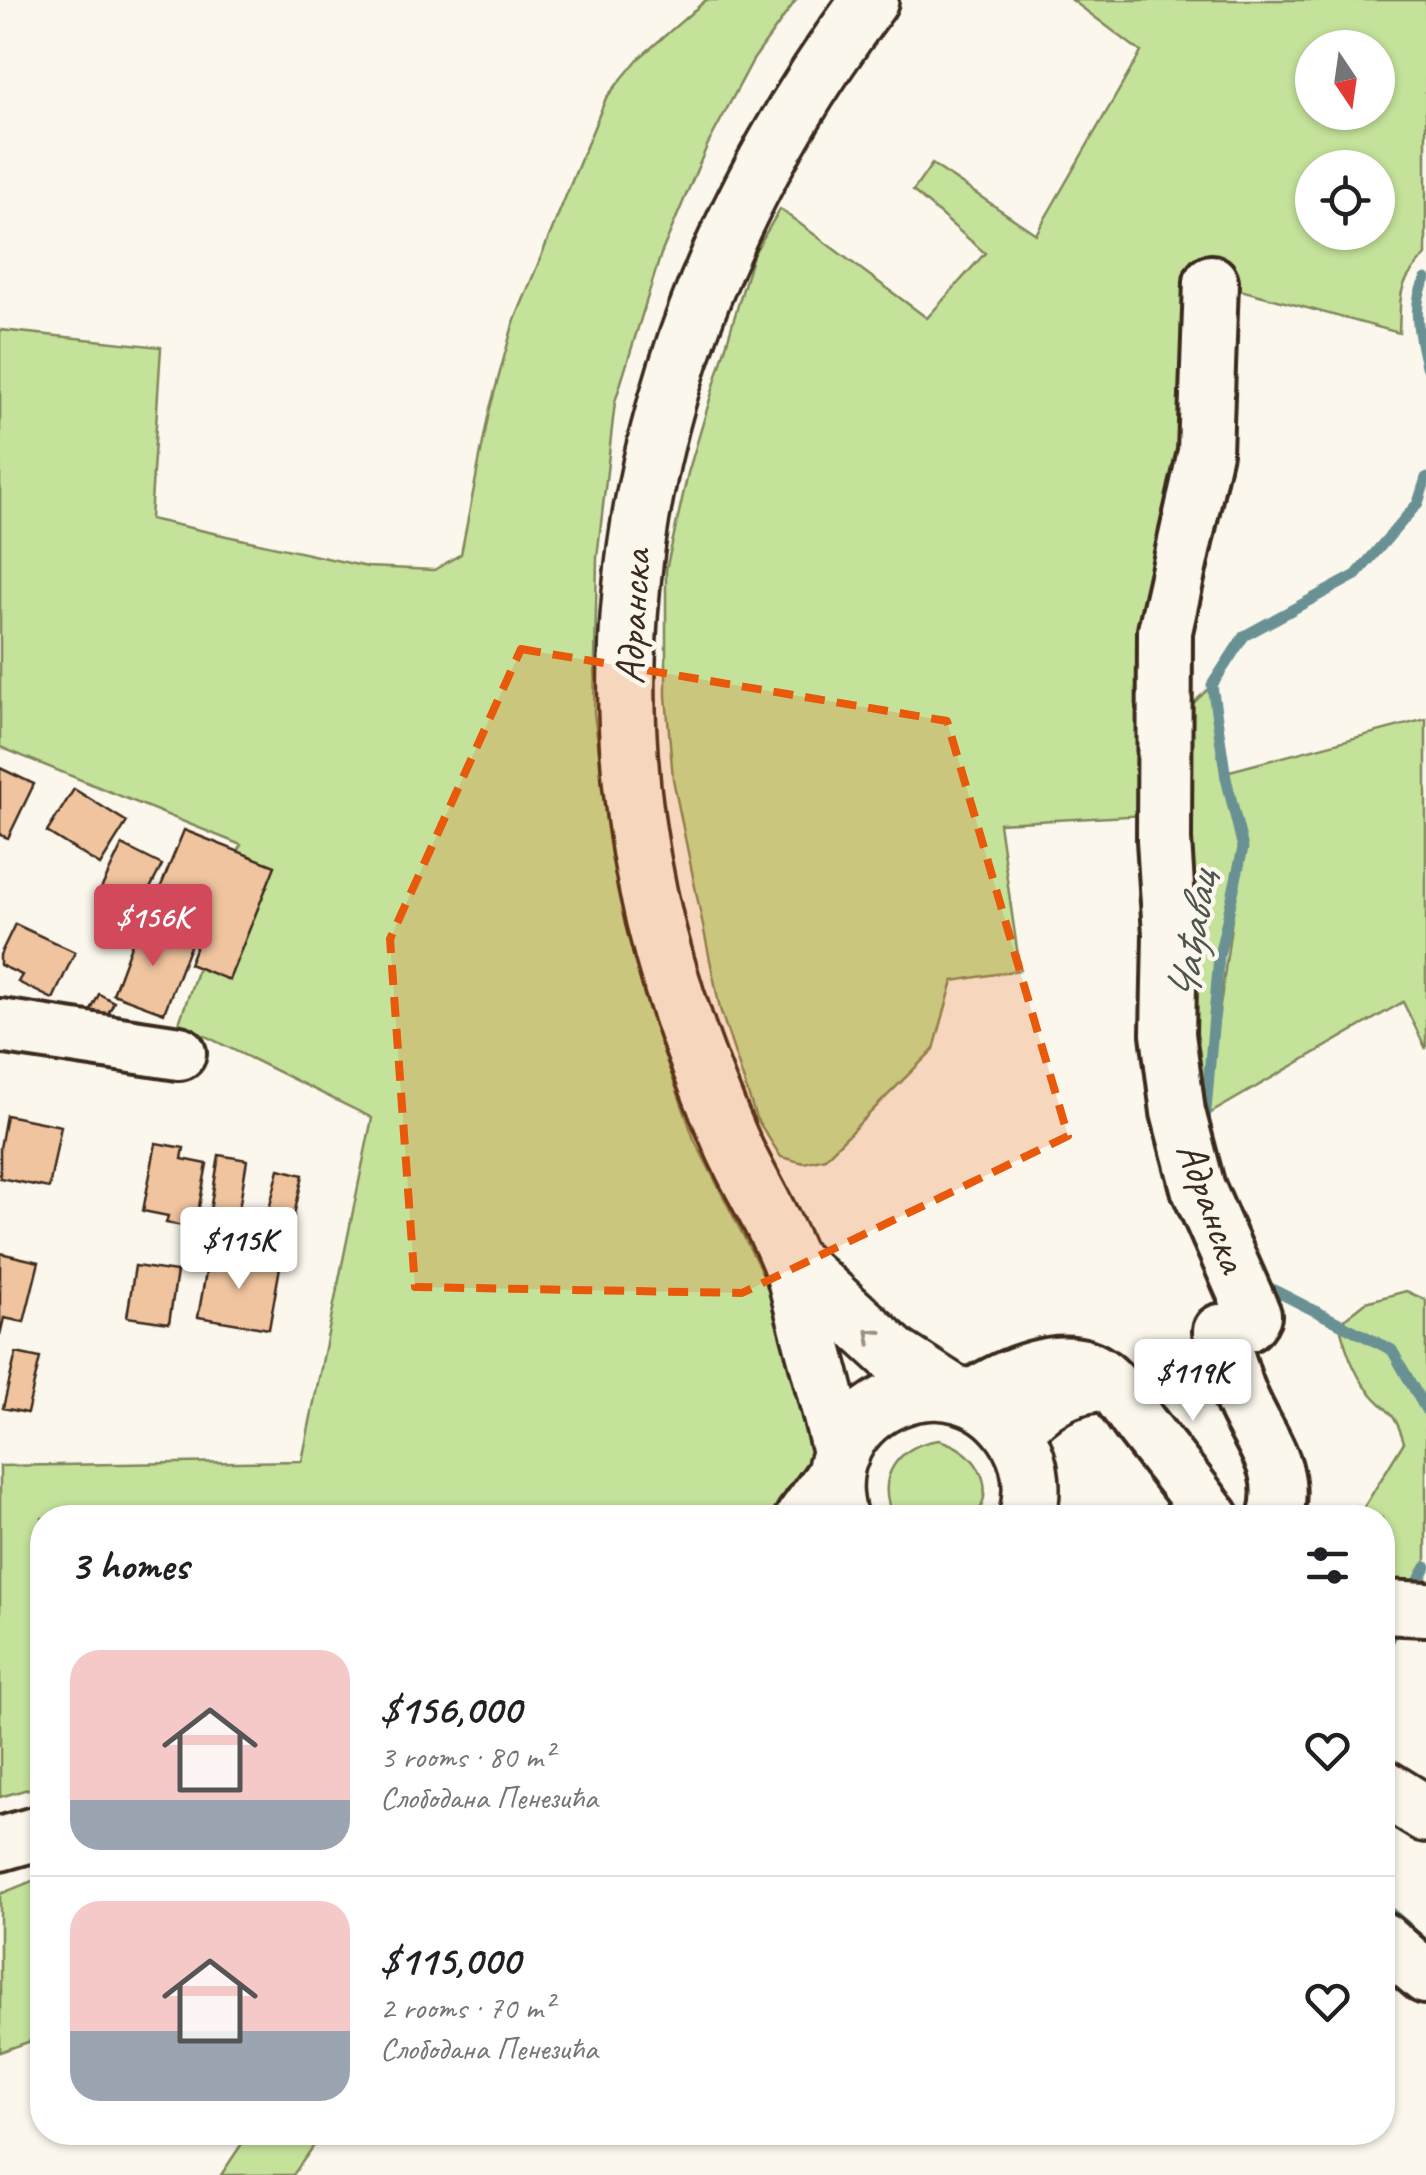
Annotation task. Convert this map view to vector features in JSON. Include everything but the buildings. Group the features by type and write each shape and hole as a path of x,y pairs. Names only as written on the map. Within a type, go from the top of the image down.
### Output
{"main road":[{"name":"Адранска","path":"839,1481 790,1259 712,1097 657,931 631,766 628,665 631,596 650,459 688,329 722,249 772,152 839,41 870,0"},
{"name":"Адранска","path":"790,1259 894,1356 1002,1418 1014,1433"},
{"path":"839,1481 859,1424 885,1403 917,1392 960,1395"},
{"path":"1014,1433 1024,1450 1036,1505"},
{"path":"1395,1795 1426,1814"}],"street":[{"name":"Адранска","path":"1210,282 1205,452 1165,631 1168,1034 1178,1112 1198,1188 1254,1315 1242,1328 1220,1330 1240,1394 1278,1469 1278,1505"},
{"path":"0,1026 179,1053"},
{"path":"960,1395 1058,1364 1090,1369 1109,1384 1203,1505"},
{"path":"1014,1433 1040,1406 1055,1397 1080,1387 1109,1384"},
{"path":"815,1505 839,1481"},
{"path":"1395,1608 1426,1609"},
{"path":"0,1844 30,1835"},
{"path":"1395,1950 1426,1977"}],"highlighted area":[{"path":"521,649 947,721 1068,1136 742,1293 415,1287 390,939"}],"green space":[{"path":"706,0 796,0 753,60 707,146 661,254 615,402 597,558 594,713 612,847 644,996 694,1139 798,1343 826,1455 795,1505 30,1505 30,1788 0,1797 0,1466 302,1461 372,1118 179,1023 241,845 0,747 0,330 161,347 150,519 367,567 434,570 461,554 489,412 513,325 606,98 638,59"},
{"path":"1072,0 1426,0 1426,255 1402,290 1399,333 1211,282 1165,731 1212,685 1226,772 1426,719 1426,1049 1403,1002 1204,1117 1164,814 999,823 1020,970 953,981 934,1049 825,1158 804,1163 781,1157 756,1118 720,1009 673,779 666,696 666,570 688,473 753,255 780,209 927,318 985,253 913,191 932,164 1036,234 1141,52","holes":["1239,868 1209,1086 1208,1087 1219,956"]},
{"path":"1406,1291 1426,1300 1426,1609 1395,1608 1395,1505 1365,1505 1404,1442 1393,1417 1358,1375 1339,1323 1366,1302"},
{"path":"939,1440 963,1451 972,1460 983,1480 982,1505 889,1505 888,1477 893,1466 924,1443"},
{"path":"30,1882 30,2041 0,2052 0,1894"},
{"path":"241,2145 314,2145 293,2175 221,2175"}],"waterway":[{"name":"Чађавац","path":"1426,279 1417,310 1426,366"},
{"name":"Чађавац","path":"1205,1122 1219,956 1243,848 1226,778 1212,685 1244,636 1356,575 1418,503 1426,478"},
{"name":"Чађавац","path":"1262,1284 1392,1350 1426,1410"},
{"name":"Чађавац","path":"1420,1578 1426,1567"},
{"name":"Чађавац","path":"1395,1917 1406,1926"}]}
